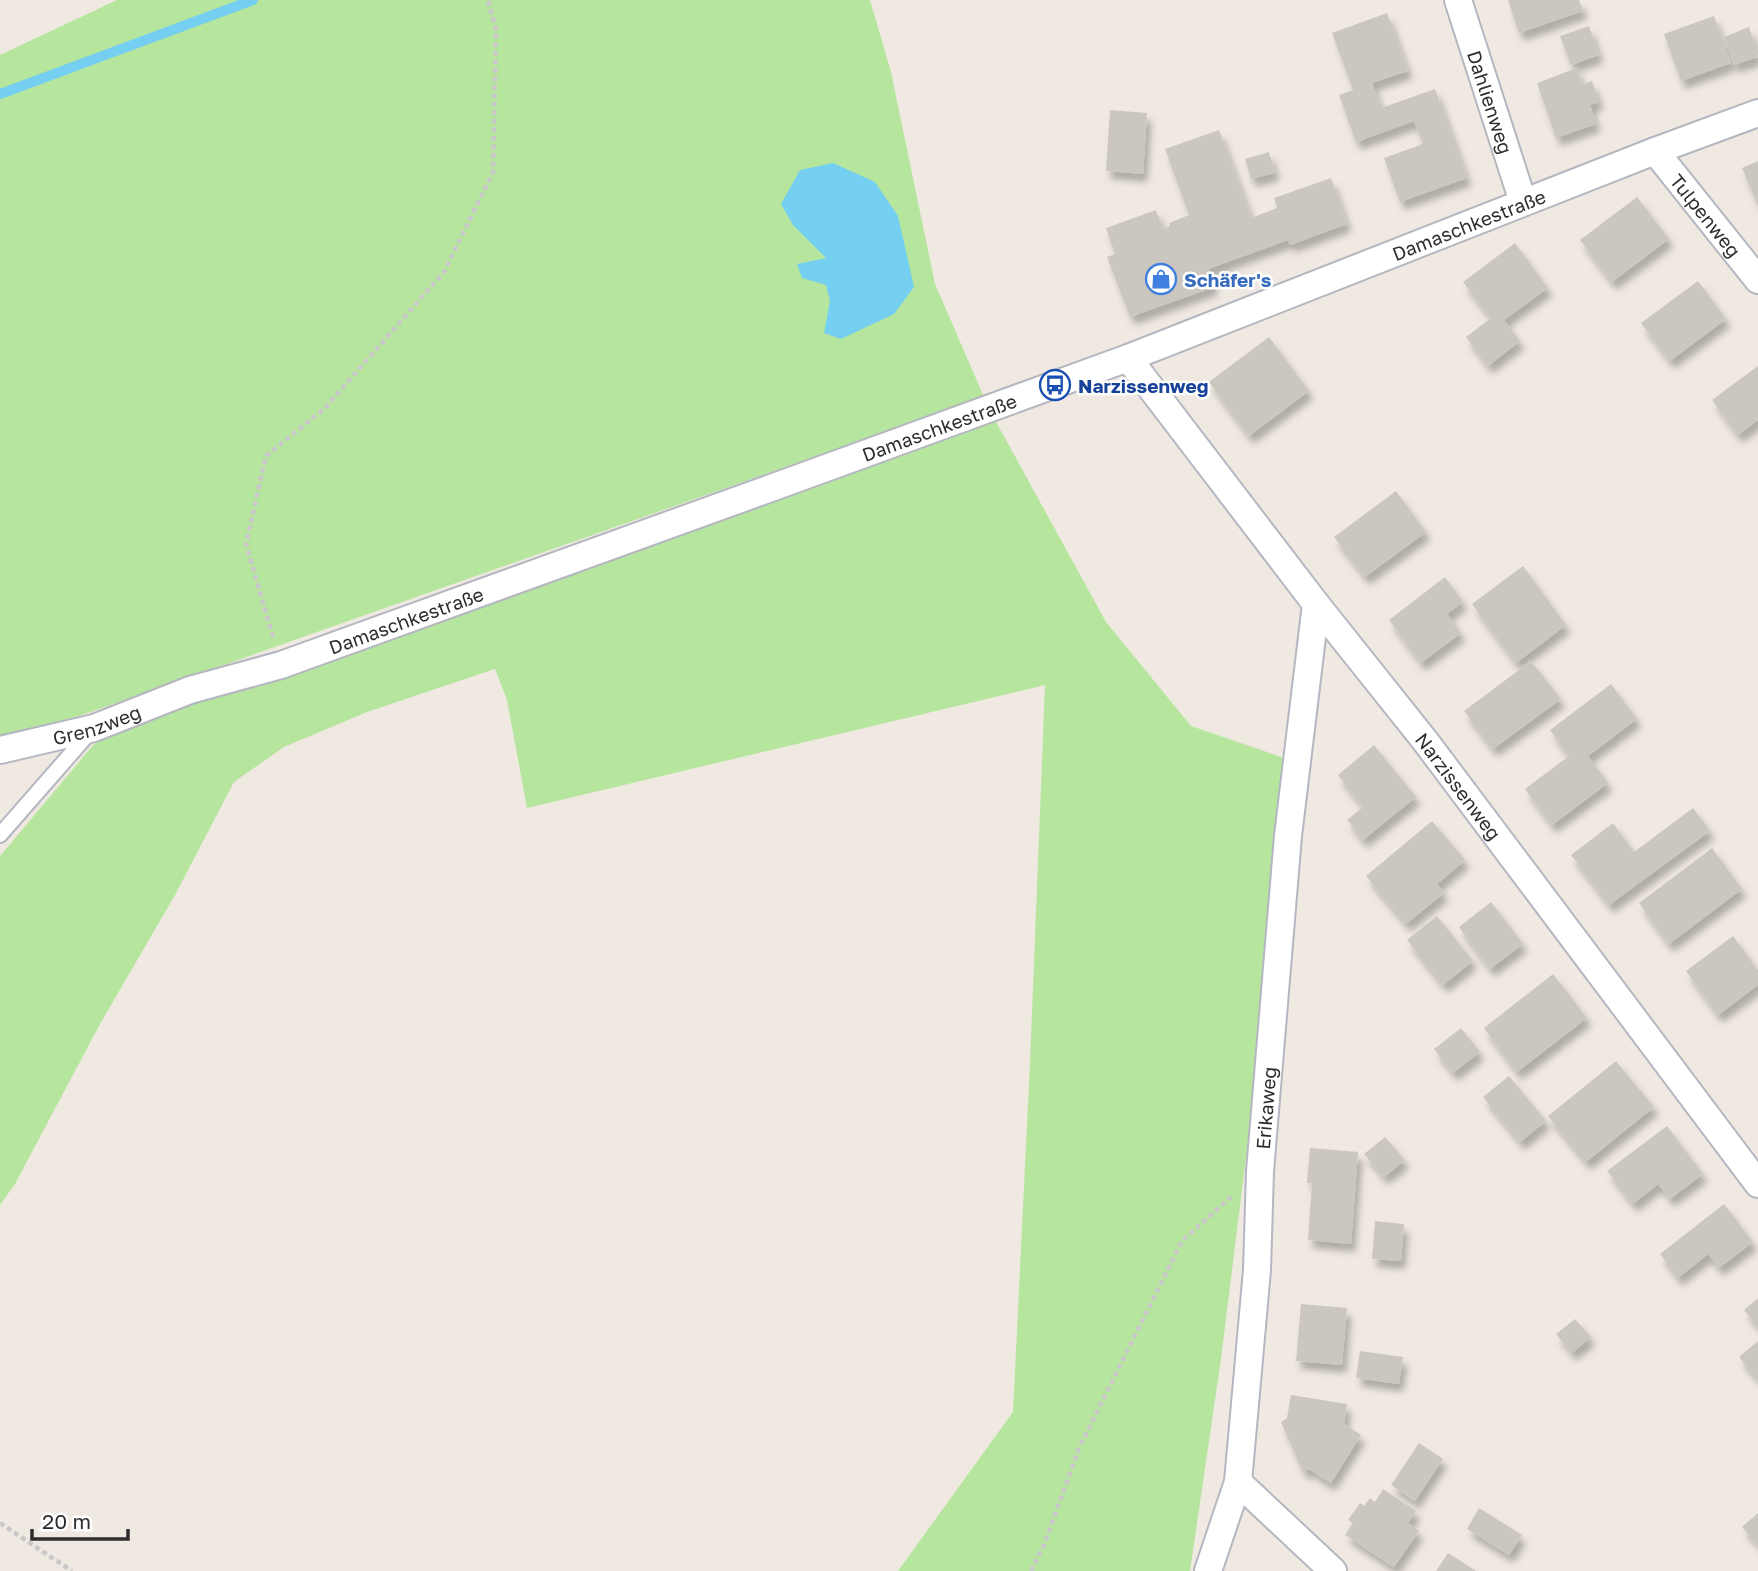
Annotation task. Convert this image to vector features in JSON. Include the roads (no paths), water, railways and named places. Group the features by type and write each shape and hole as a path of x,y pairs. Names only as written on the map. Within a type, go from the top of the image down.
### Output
{"street":[{"name":"Dahlienweg","path":"1458,0 1523,202"},
{"name":"Damaschkestraße","path":"190,690 281,665 1128,358 1523,202 1758,113"},
{"name":"Tulpenweg","path":"1655,151 1758,280"},
{"name":"Narzissenweg","path":"1128,358 1316,604 1426,742 1758,1184"},
{"name":"Erikaweg","path":"1208,1571 1238,1482 1257,1270 1259,1171 1288,836 1316,604"},
{"name":"Grenzweg","path":"0,750 94,728 190,690"},
{"path":"1238,1482 1334,1571"}],"lane":[{"path":"0,835 94,728"}],"water":[{"path":"833,163 875,182 898,216 914,287 894,314 841,339 824,333 830,301 826,285 802,278 797,264 826,258 793,225 781,204 800,170"}],"waterway":[{"path":"0,94 253,0"}],"place":[{"name":"Schäfer's","path":"1161,279"},
{"name":"Narzissenweg","path":"1055,385"}]}
